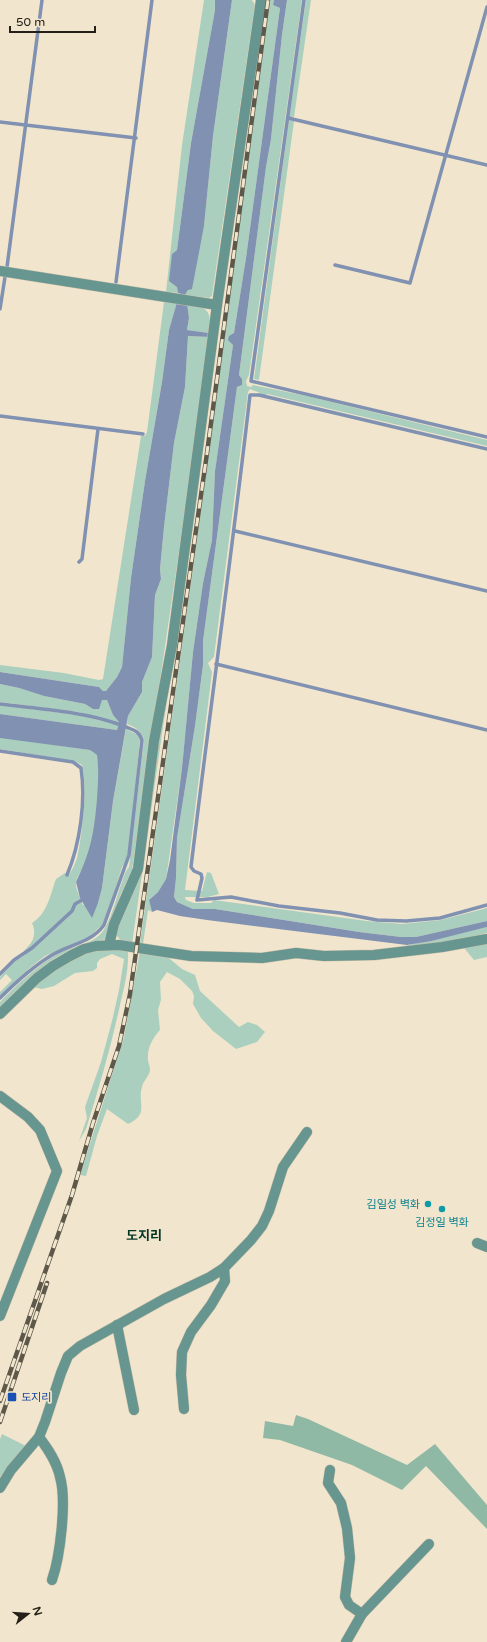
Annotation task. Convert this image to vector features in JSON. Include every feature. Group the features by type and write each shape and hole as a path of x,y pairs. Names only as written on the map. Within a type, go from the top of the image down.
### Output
{"street":[{"path":"109,945 114,924 138,869 154,740 172,645 217,305 261,0"},
{"path":"0,271 217,305"},
{"path":"0,1014 37,978 53,966 84,949 109,945 191,956 262,958 296,953 324,956 374,955 442,947 487,939"},
{"path":"0,1096 28,1117 40,1130 57,1171 0,1316"},
{"path":"0,1488 11,1470 39,1437 46,1422 61,1373 68,1356 80,1346 117,1325 164,1299 210,1277 224,1268 251,1240 262,1226 269,1212 283,1166 307,1132"},
{"path":"184,1409 181,1375 182,1352 191,1332 211,1305 225,1281 224,1268"},
{"path":"117,1325 134,1410"},
{"path":"39,1437 50,1453 60,1477 63,1497 60,1542 56,1568 52,1580"},
{"path":"330,1470 328,1483 341,1503 348,1528 350,1558 345,1597 349,1605 362,1614"},
{"path":"346,1642 362,1614 429,1544"}],"green space":[{"path":"204,0 215,0 215,10 191,143 177,250 172,254 178,293 166,292 182,145"},
{"path":"232,0 252,0 255,5 212,296 209,298 185,295 188,290 204,226 213,136"},
{"path":"270,0 274,0 273,5 280,8 246,258 234,333 229,340 233,345 215,471 212,540 203,583 193,652 182,768 166,879 158,892 149,900 152,912 148,910 143,944 140,943 196,547"},
{"path":"287,0 302,0 249,375 246,381 247,386 251,387 253,385 307,396 487,440 487,446 267,394 264,397 260,396 260,393 250,389 248,392 214,657 208,663 212,672 185,890 202,891 207,872 211,873 219,894 208,897 185,897 186,900 194,903 211,903 214,900 367,921 402,924 441,920 487,908 487,921 416,937 401,937 359,932 215,909 193,909 177,902 174,897 177,838 195,726 203,665 203,641 237,387 242,385 242,379 239,375 271,139"},
{"path":"306,0 311,0 294,117 289,118"},
{"path":"289,120 294,121 259,380 254,379"},
{"path":"164,302 177,302 169,330 162,382 145,481 131,578 122,667 117,677 106,691 103,691 99,687 0,672 0,665 64,673 99,680 103,679 141,436 145,436 147,432"},
{"path":"187,303 207,311 210,319 209,333 187,330 189,318"},
{"path":"188,336 209,337 132,870 120,896 106,939 77,947 51,961 31,977 0,1007 0,1002 6,995 42,964 63,951 88,942 99,936 106,926 123,878 129,867 144,740 142,734 138,730 127,724 128,716 142,692 142,682 152,657 155,595 161,579 160,569 164,527 174,443 185,387"},
{"path":"172,664 132,944 119,939 115,931 140,870 156,740"},
{"path":"0,684 44,696 85,704 93,709 102,700 107,700 113,715 119,723 78,712 0,702"},
{"path":"0,705 78,715 118,725 117,730 0,714"},
{"path":"126,729 138,735 140,740 128,858 122,867 105,922 89,937 45,956 0,996 0,992 12,980 6,974 0,980 0,977 14,962 25,955 24,951 30,945 34,935 32,923 42,914 45,909 56,879 65,873 69,875 77,858 82,825 84,774 82,765 74,761 0,749 0,737 90,750 97,755 99,780 93,834 85,865 76,882 77,891 83,905 98,903 102,888 113,801"},
{"path":"487,927 487,933 475,936 440,943 392,949"},
{"path":"487,942 487,957 474,960 464,948"},
{"path":"108,947 128,951 127,972 104,1067 86,1129 79,1141 87,1118 85,1107 101,1062 112,1021 124,959 112,954 100,959 97,963 97,968 93,971 75,973 54,986 42,989 33,987 71,958"},
{"path":"140,951 164,954 182,969 195,975 200,991 239,1027 248,1022 257,1025 265,1032 257,1042 236,1049 213,1031 201,1018 193,1004 194,996 192,991 180,979 167,972 160,982 161,1000 158,1010 160,1030 152,1040 149,1048 148,1061 150,1070 142,1087 141,1112 135,1120 128,1124 107,1109 97,1136 86,1176 80,1175 124,1037"},
{"path":"296,1415 308,1419 407,1465 435,1444 487,1505 487,1529 426,1466 402,1490 352,1465 280,1440 263,1438 265,1421 293,1426"},
{"path":"2,1434 26,1446 0,1477 0,1439"}],"water":[{"path":"215,0 232,0 213,136 204,226 192,289 188,290 185,295 178,293 177,287 169,281 172,254 177,250 191,143 215,10"},
{"path":"274,0 287,0 271,139 239,375 242,379 242,385 237,387 203,641 203,665 195,726 177,838 174,897 177,902 193,909 215,909 359,932 401,937 416,937 487,921 487,927 431,941 407,945 207,920 180,916 157,910 152,912 149,900 158,892 166,879 170,860 182,768 193,652 203,583 212,540 215,471 233,345 228,340 229,336 234,333 246,258 280,8 273,5"},
{"path":"177,302 187,303 189,318 187,330 209,333 209,337 188,336 185,387 174,443 164,527 160,569 161,579 155,595 152,657 142,682 142,692 128,716 113,801 102,888 92,918 80,898 76,882 85,861 93,832 98,788 97,755 90,750 0,738 0,714 117,730 119,722 113,715 107,700 102,700 99,709 93,709 85,704 44,696 0,684 0,672 99,687 103,691 106,691 117,677 122,667 131,578 145,481 162,382 169,330"}],"waterway":[{"path":"7,267 42,0"},
{"path":"116,282 152,0"},
{"path":"304,0 251,381 487,437"},
{"path":"335,265 410,283 487,7"},
{"path":"288,118 487,165"},
{"path":"0,122 136,138"},
{"path":"0,309 5,277"},
{"path":"487,449 259,395 250,395 191,867 194,871 201,874 202,878 197,900 231,897 279,906 340,913 377,920 406,921 440,918 487,905"},
{"path":"0,416 143,434"},
{"path":"79,562 82,559 98,429"},
{"path":"235,531 487,591"},
{"path":"216,664 487,730"},
{"path":"0,704 75,713 118,724"},
{"path":"0,998 18,981 52,955 87,940 104,925 129,855 142,740 138,733 126,727"},
{"path":"0,751 73,762 81,768 83,794 81,822 72,863 67,875"},
{"path":"0,974 14,960 32,948 72,911 75,904 82,900"}],"railway":[{"path":"0,1401 72,1195 93,1123 119,1046 130,994 207,453 268,0"},
{"path":"0,1422 47,1283"}],"place":[{"name":"김일성 벽화","path":"428,1204"},
{"name":"김정일 벽화","path":"442,1209"},
{"name":"도지리","path":"12,1397"}],"district":[{"name":"도지리","path":"144,1236"}]}
